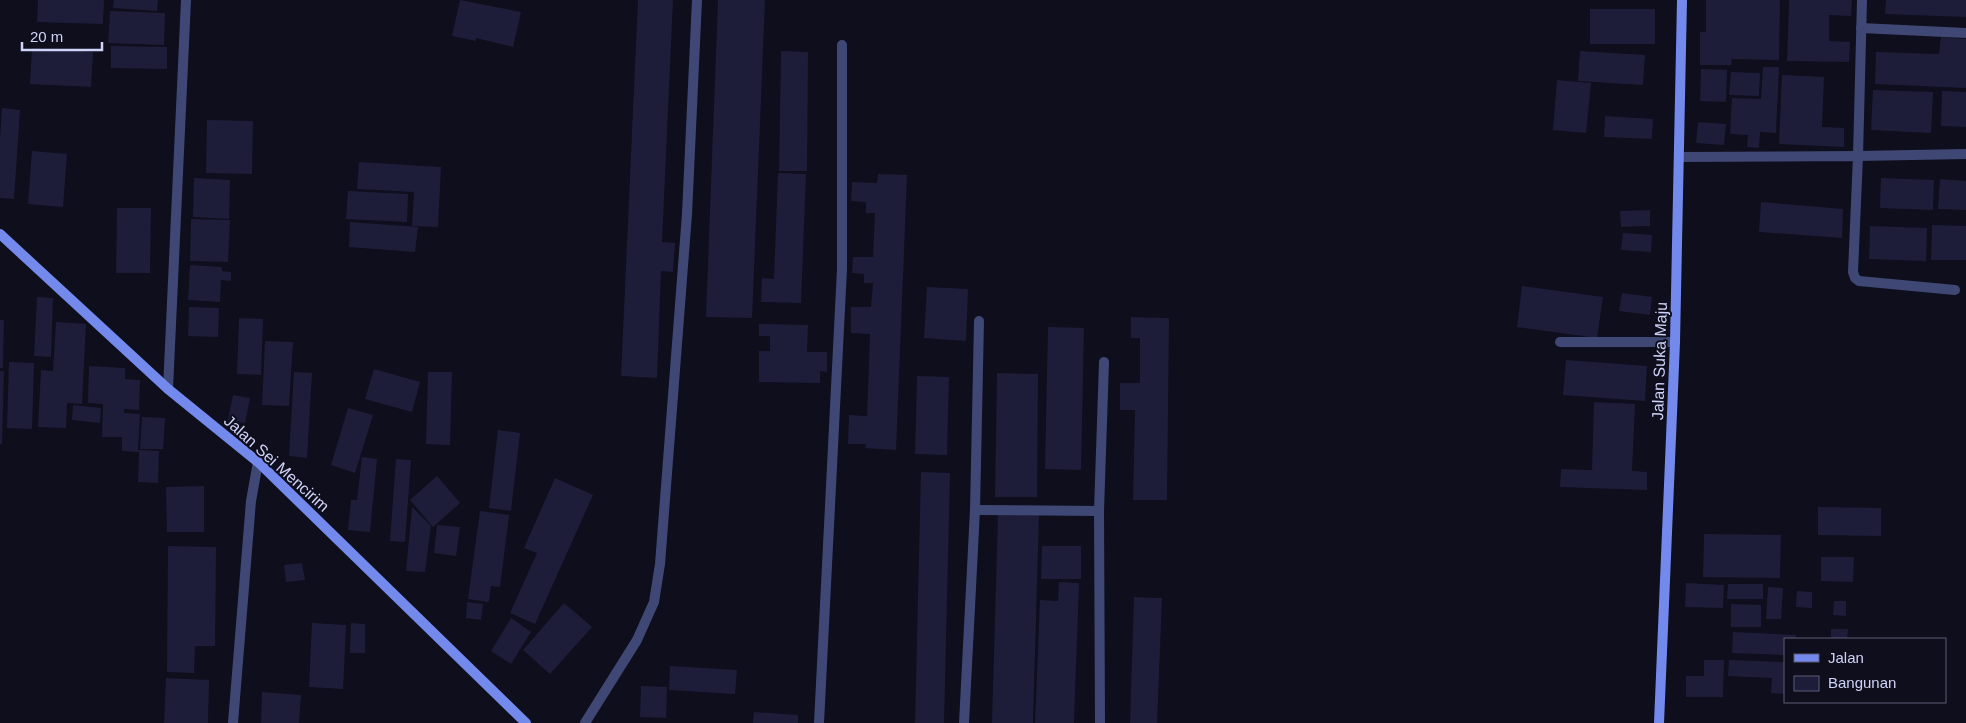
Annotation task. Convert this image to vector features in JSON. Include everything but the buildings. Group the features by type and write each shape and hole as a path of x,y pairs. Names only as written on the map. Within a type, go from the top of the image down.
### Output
{"street":[{"path":"168,389 186,0"},
{"path":"584,723 637,640 654,602 660,564 687,214 697,0"},
{"name":"Jalan Suka Maju","path":"1659,723 1676,342 1682,0"},
{"path":"1862,0 1853,272 1855,278 1859,281 1955,290"},
{"path":"1861,28 1966,33"},
{"path":"819,723 842,269 842,44"},
{"path":"1680,157 1966,154"},
{"name":"Jalan Sei Mencirim","path":"0,234 168,389 258,462 526,723"},
{"path":"964,723 975,510 979,321"},
{"path":"1560,342 1676,342"},
{"path":"1100,723 1099,511 1104,362"},
{"path":"233,723 251,501 258,462"},
{"path":"975,510 1099,511"}]}
